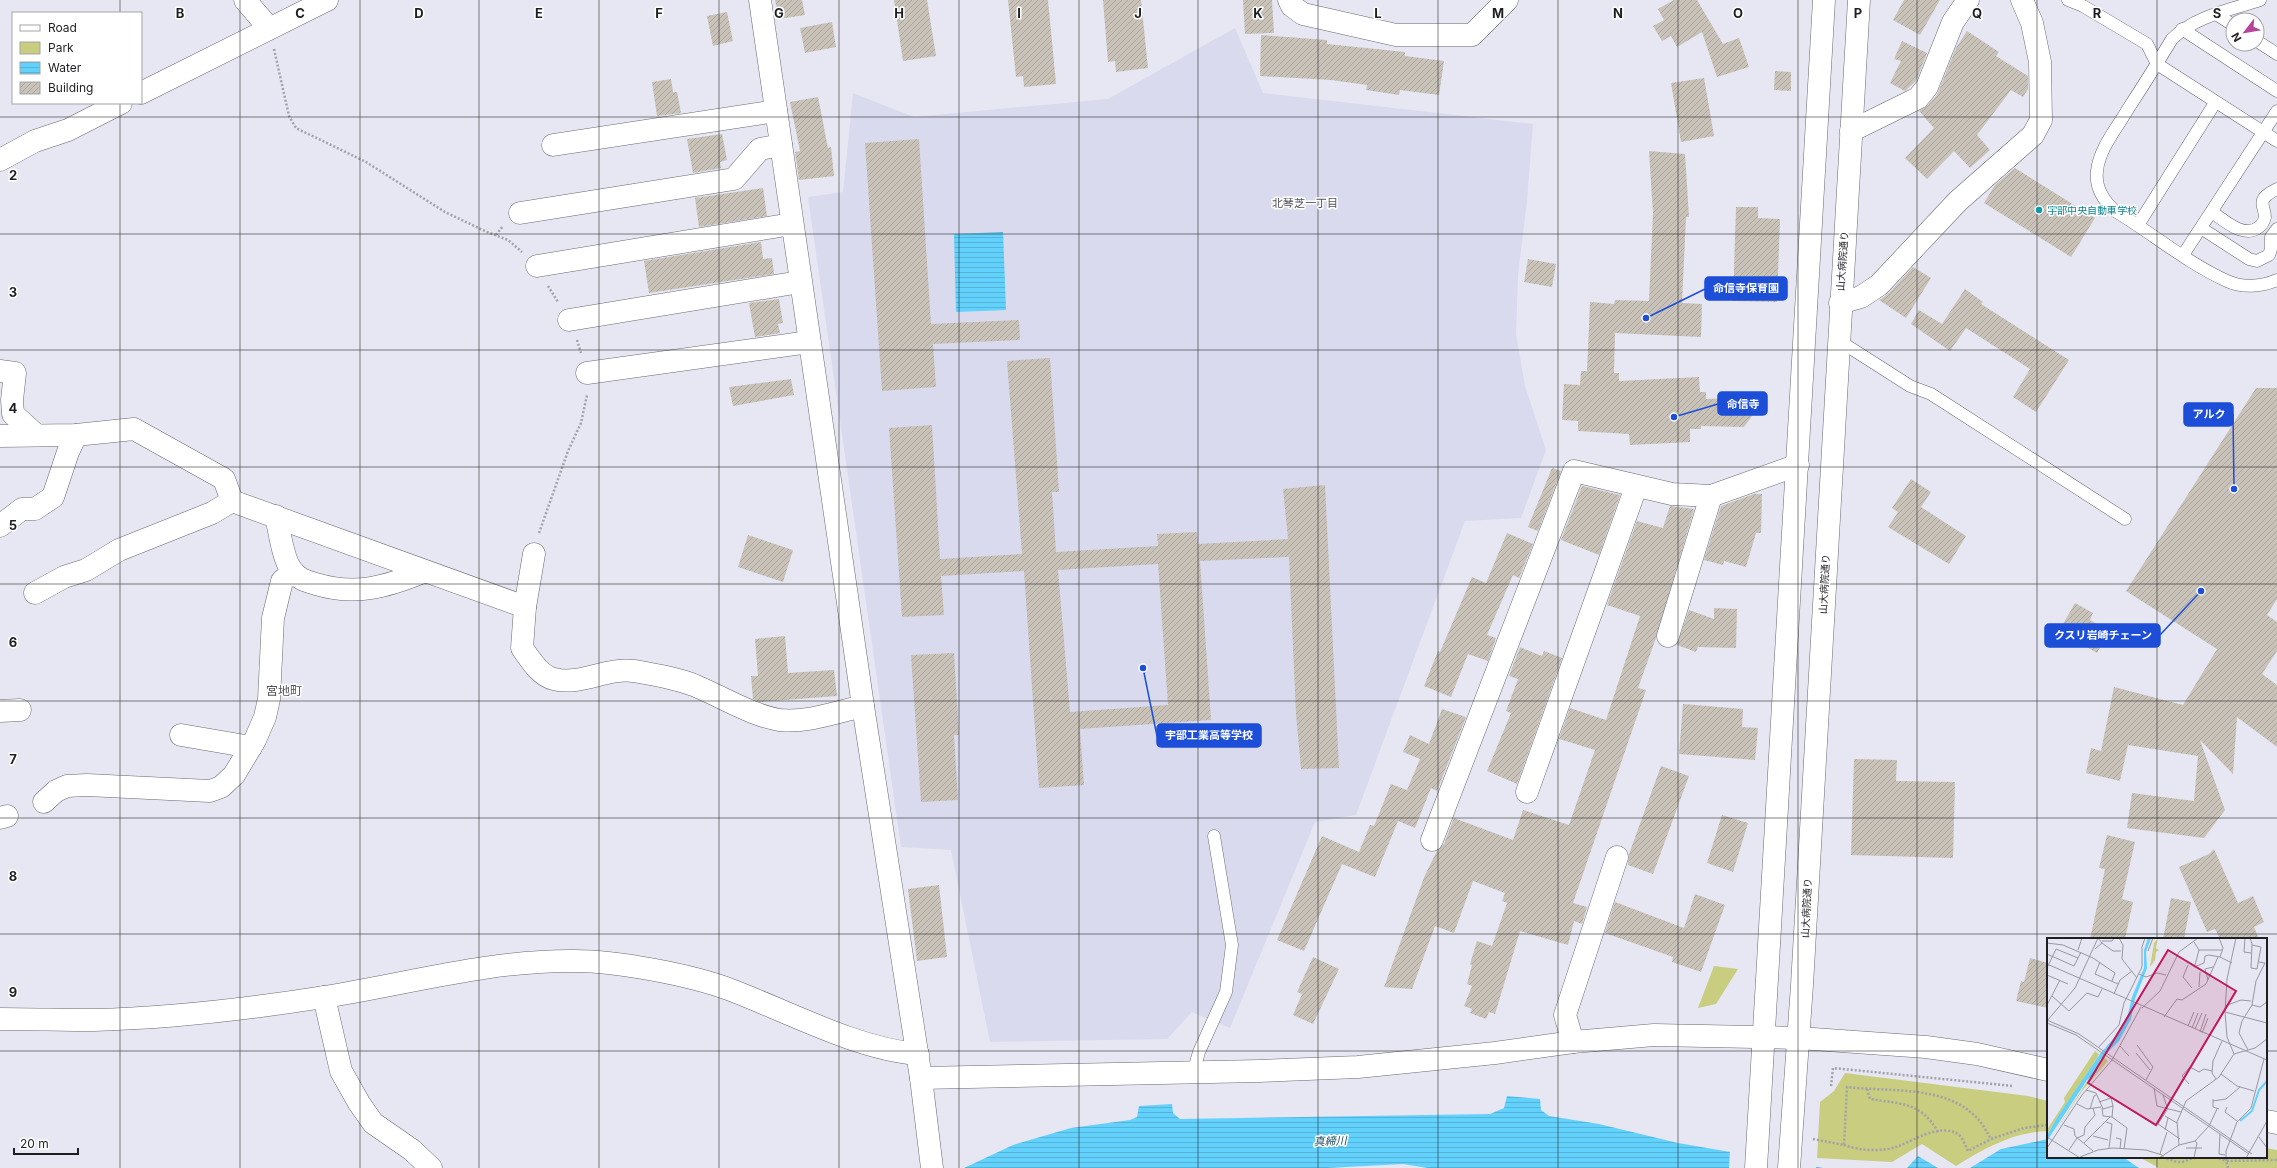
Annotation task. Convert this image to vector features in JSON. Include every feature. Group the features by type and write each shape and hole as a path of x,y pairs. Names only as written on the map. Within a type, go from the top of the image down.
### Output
{"street":[{"path":"245,0 269,28"},
{"path":"142,92 327,0"},
{"path":"760,0 800,282 918,1054 931,1165"},
{"path":"1289,0 1292,6 1303,14 1396,35 1427,35 1472,34 1507,0"},
{"path":"1756,1168 1824,0"},
{"name":"山大病院通り","path":"1790,1159 1799,1038 1858,0"},
{"path":"1851,131 1918,98 1927,87 1954,22 1968,0"},
{"path":"1840,303 1861,297 1879,285 1958,201 2033,136 2041,120 2040,62 2032,24 2022,0"},
{"path":"0,160 35,141 68,130 119,104"},
{"path":"553,145 776,111"},
{"path":"520,213 734,179 760,149 781,145"},
{"path":"537,266 792,224"},
{"path":"569,320 800,282"},
{"path":"587,373 809,342"},
{"path":"0,371 15,373 12,400 13,414 36,434"},
{"path":"0,436 36,434 76,435 134,429 224,479 232,501"},
{"path":"0,526 22,509 35,509 53,497 68,452 76,435"},
{"path":"1432,840 1574,471 1636,487 1672,494 1712,496 1798,465"},
{"path":"1527,792 1636,487"},
{"path":"1668,636 1712,496"},
{"path":"35,593 64,577 86,570 119,550 212,513 232,501 276,516 423,572 525,607"},
{"path":"276,516 289,568 299,579 335,590 359,590 393,584 423,572"},
{"path":"534,554 525,607 522,648 539,670 552,679 568,681 617,671 634,671 694,685 746,708 779,720 798,721 864,706"},
{"path":"44,802 56,791 67,786 87,785 210,791 221,787 234,776 265,718 269,699 273,618 282,580 293,572"},
{"path":"180,735 250,747"},
{"path":"1573,1042 1565,1015 1617,857"},
{"path":"0,1019 94,1020 186,1015 324,997 420,978 504,965 576,960 633,967 698,980 729,989 783,1012 883,1049 918,1054"},
{"path":"324,997 341,1071 359,1103 373,1123 412,1150 431,1168"},
{"path":"921,1078 1193,1073 1358,1067 1495,1053 1573,1042 1654,1035 1799,1038 1948,1050 1977,1054 2047,1070"},
{"path":"2267,1121 2277,1123"}],"lane":[{"path":"2068,0 2083,6 2147,44 2157,64 2215,103 2277,141"},
{"path":"2260,0 2198,20 2182,29 2172,39 2109,140 2099,159 2096,172 2097,185 2107,204 2115,212 2227,282 2256,286 2277,280"},
{"path":"2216,14 2225,20"},
{"path":"2182,29 2277,91"},
{"path":"2265,46 2277,54"},
{"path":"2138,225 2215,103"},
{"path":"2183,255 2277,111"},
{"path":"2212,212 2236,228 2246,232 2254,231 2262,225 2265,217 2262,203 2264,198 2277,189"},
{"path":"2201,228 2249,260 2257,261 2269,255 2271,249 2271,237 2277,230"},
{"path":"1838,340 1910,386 1931,394 2125,519"},
{"path":"1193,1073 1199,1052 1226,992 1232,945 1214,836"}],"path":[{"path":"269,28 289,116 296,128 366,162 445,212 487,232 508,240 537,266 569,320 587,373 588,385 581,423 559,475 534,554"},
{"path":"1831,1086 1833,1068 2015,1086"},
{"path":"1844,1145 1847,1087 1922,1094 1947,1098 1957,1103 1976,1117 1990,1139"},
{"path":"1867,1089 1870,1099 1899,1104 1921,1110 1930,1118 1938,1132"},
{"path":"1812,1139 1844,1145 1858,1150 1899,1146 1920,1136 1938,1132 1952,1132 1959,1135 1968,1151 1990,1139 2024,1128 2047,1125"},
{"path":"2166,1158 2177,1162 2185,1162 2191,1158"},
{"path":"2228,1168 2226,1159 2277,1160"}],"shaded area":[{"path":"1235,28 1263,93 1533,124 1527,201 1518,275 1516,334 1525,386 1546,450 1521,518 1465,521 1356,815 1315,822 1230,1028 1192,1012 1167,1039 990,1042 951,850 901,847 808,197 843,192 853,93 914,117 1108,99"}],"green space":[{"path":"1714,966 1738,969 1716,1004 1698,1008"},
{"path":"1845,1073 2028,1096 2047,1101 2047,1131 2023,1134 2000,1142 1956,1166 1922,1144 1892,1162 1817,1158 1820,1102 1834,1091"},
{"path":"2267,1148 2277,1150 2277,1168 2159,1168 2141,1158 2267,1158"}],"water":[{"path":"1003,232 1006,310 956,312 954,234"},
{"name":"真締川","path":"1507,1096 1540,1099 1541,1110 1549,1116 1599,1124 1678,1143 1823,1168 1428,1168 1403,1164 1327,1168 964,1168 1013,1145 1071,1128 1130,1120 1137,1117 1139,1106 1172,1104 1173,1113 1180,1119 1490,1114 1504,1108"},
{"path":"2047,1139 2047,1158 2124,1158 2139,1168 1970,1168 2001,1149"},
{"path":"1918,1156 1938,1168 1907,1168"}],"pier":[{"path":"1730,1150 1817,1165 1816,1168 1729,1168"}],"building":[{"path":"775,0 802,0 805,15 779,19"},
{"path":"894,0 927,0 936,56 903,61"},
{"path":"1008,0 1048,0 1056,84 1024,87 1023,76 1016,77"},
{"path":"1103,0 1141,0 1148,68 1116,72 1115,61 1108,62"},
{"path":"1243,0 1272,0 1274,33 1245,34"},
{"path":"1674,0 1697,0 1723,44 1739,38 1749,67 1717,77 1702,32 1677,47 1671,36 1662,41 1653,26 1664,20 1658,9"},
{"path":"1904,0 1940,0 1920,35 1893,20"},
{"path":"727,12 733,41 713,46 707,16"},
{"path":"832,22 836,47 805,53 800,28"},
{"path":"1967,31 1999,52 1996,56 2028,76 2028,89 2023,97 2011,90 1977,135 1990,150 1970,168 1954,151 1927,179 1905,158 1934,128 1919,111 1927,106 1937,95 1956,48"},
{"path":"1261,35 1327,40 1327,44 1405,52 1405,56 1444,61 1439,95 1400,90 1399,95 1366,90 1367,85 1331,80 1260,76"},
{"path":"1902,41 1927,53 1916,81 1905,91 1890,83 1901,61 1894,59"},
{"path":"1775,71 1791,72 1791,91 1774,90"},
{"path":"1704,78 1714,136 1681,142 1671,83"},
{"path":"671,79 673,92 677,92 681,113 657,116 652,82"},
{"path":"818,97 828,148 831,147 834,176 799,180 795,152 800,151 790,102"},
{"path":"722,134 727,160 720,162 721,168 693,173 687,139"},
{"path":"919,139 931,324 1019,320 1020,340 933,344 936,387 882,391 865,143"},
{"path":"1649,151 1685,154 1689,217 1686,217 1682,303 1702,304 1701,337 1615,333 1614,373 1619,373 1619,381 1699,377 1700,392 1706,392 1706,399 1766,397 1744,427 1701,426 1701,429 1690,429 1690,442 1630,445 1629,434 1578,431 1578,421 1562,420 1564,384 1580,385 1581,371 1587,371 1590,302 1614,304 1615,300 1649,301 1653,213"},
{"name":"宇部中央自動車学校","path":"2015,168 2095,218 2071,257 1984,203 1995,185"},
{"path":"763,188 767,216 699,227 695,198"},
{"path":"1736,207 1758,207 1758,218 1780,219 1777,302 1733,301"},
{"path":"761,242 763,259 772,258 774,274 649,293 644,261"},
{"path":"1528,259 1556,264 1552,287 1524,282"},
{"path":"1913,267 1931,278 1906,318 1879,300 1888,294"},
{"path":"1965,289 1983,302 1981,304 2069,360 2036,412 2013,397 2030,369 1966,328 1950,351 1911,324 1919,310 1942,324"},
{"path":"779,299 783,323 778,324 780,333 755,337 749,303"},
{"path":"1050,358 1059,492 1052,492 1056,552 1158,546 1157,534 1197,532 1198,544 1288,539 1283,489 1325,485 1339,768 1301,769 1296,714 1289,557 1200,561 1211,720 1080,729 1084,785 1039,788 1024,571 941,576 944,615 902,617 889,428 932,425 940,559 1022,554 1007,361","holes":["1158,564 1168,705 1070,712 1058,570"]},
{"path":"791,379 794,395 733,406 729,387"},
{"path":"2256,388 2277,388 2277,599 2267,615 2277,622 2277,651 2262,674 2277,685 2277,747 2237,717 2233,774 2200,740 2225,810 2204,838 2127,828 2132,793 2194,801 2198,756 2128,745 2120,781 2086,773 2091,748 2101,751 2114,687 2183,705 2217,649 2126,591"},
{"path":"1552,468 1561,471 1538,531 1528,527"},
{"path":"1911,479 1931,492 1921,507 1966,536 1949,564 1888,527 1898,512 1892,508"},
{"path":"1582,486 1620,495 1599,555 1561,540"},
{"path":"1754,494 1762,494 1761,533 1756,533 1746,567 1724,561 1723,565 1704,560 1721,506"},
{"path":"1670,506 1694,509 1656,638 1638,688 1646,690 1573,903 1587,907 1582,924 1574,921 1568,945 1520,931 1495,1014 1489,1012 1486,1019 1470,1013 1472,1009 1464,1006 1472,986 1467,984 1472,965 1470,964 1477,941 1492,946 1507,903 1502,901 1505,893 1473,881 1454,933 1435,926 1412,989 1384,987 1425,875 1437,851 1444,844 1454,818 1513,840 1523,810 1569,825 1595,750 1559,739 1570,708 1606,720 1640,616 1607,605 1637,521 1663,528"},
{"path":"1507,533 1533,544 1519,578 1513,575 1487,635 1496,638 1488,661 1468,654 1451,697 1424,686 1438,651 1440,652 1472,577 1486,583"},
{"path":"748,535 793,550 783,582 738,567"},
{"path":"2075,603 2093,613 2090,620 2109,631 2097,653 2059,631"},
{"path":"1714,608 1737,609 1736,648 1698,647 1696,652 1677,645 1689,610 1714,619"},
{"path":"785,636 788,673 834,670 837,696 760,702 753,699 751,676 758,676 755,639"},
{"path":"1520,647 1542,656 1544,651 1562,658 1517,784 1487,771 1511,713 1506,711 1518,679 1509,676"},
{"path":"954,653 959,735 954,735 958,800 921,802 911,655"},
{"path":"1683,704 1743,709 1742,727 1758,728 1755,760 1679,754"},
{"path":"1442,709 1466,717 1437,791 1431,788 1415,828 1398,821 1375,877 1342,864 1304,951 1277,940 1322,836 1359,852 1370,825 1374,826 1391,784 1407,790 1420,759 1403,752 1410,735 1429,744"},
{"path":"1854,759 1897,760 1896,781 1955,782 1953,858 1851,855"},
{"path":"1661,766 1689,776 1653,874 1628,865 1629,854"},
{"path":"1722,815 1748,823 1733,872 1707,863"},
{"path":"2107,835 2135,842 2122,899 2133,902 2125,938 2090,938 2105,869 2099,868"},
{"path":"2214,849 2238,903 2253,896 2264,922 2254,927 2259,938 2220,938 2215,929 2207,932 2179,867 2209,854"},
{"path":"939,885 947,957 917,961 908,889"},
{"path":"1695,894 1725,905 1701,972 1672,962 1673,957 1605,933 1615,902 1684,928"},
{"path":"2171,898 2191,902 2184,938 2163,938"},
{"path":"1313,957 1339,969 1313,1024 1293,1015 1302,994 1297,992"},
{"path":"2030,958 2047,963 2047,1008 2016,1001 2021,981 2024,982"}],"place":[{"name":"宇部中央自動車学校","path":"2039,210"},
{"name":"命信寺保育園","path":"1646,318"},
{"name":"命信寺","path":"1674,417"},
{"name":"アルク","path":"2234,489"},
{"name":"クスリ岩崎チェーン","path":"2201,591"},
{"name":"宇部工業高等学校","path":"1143,668"}],"district":[{"name":"北琴芝一丁目","path":"1305,203"},
{"name":"宮地町","path":"284,691"}]}
